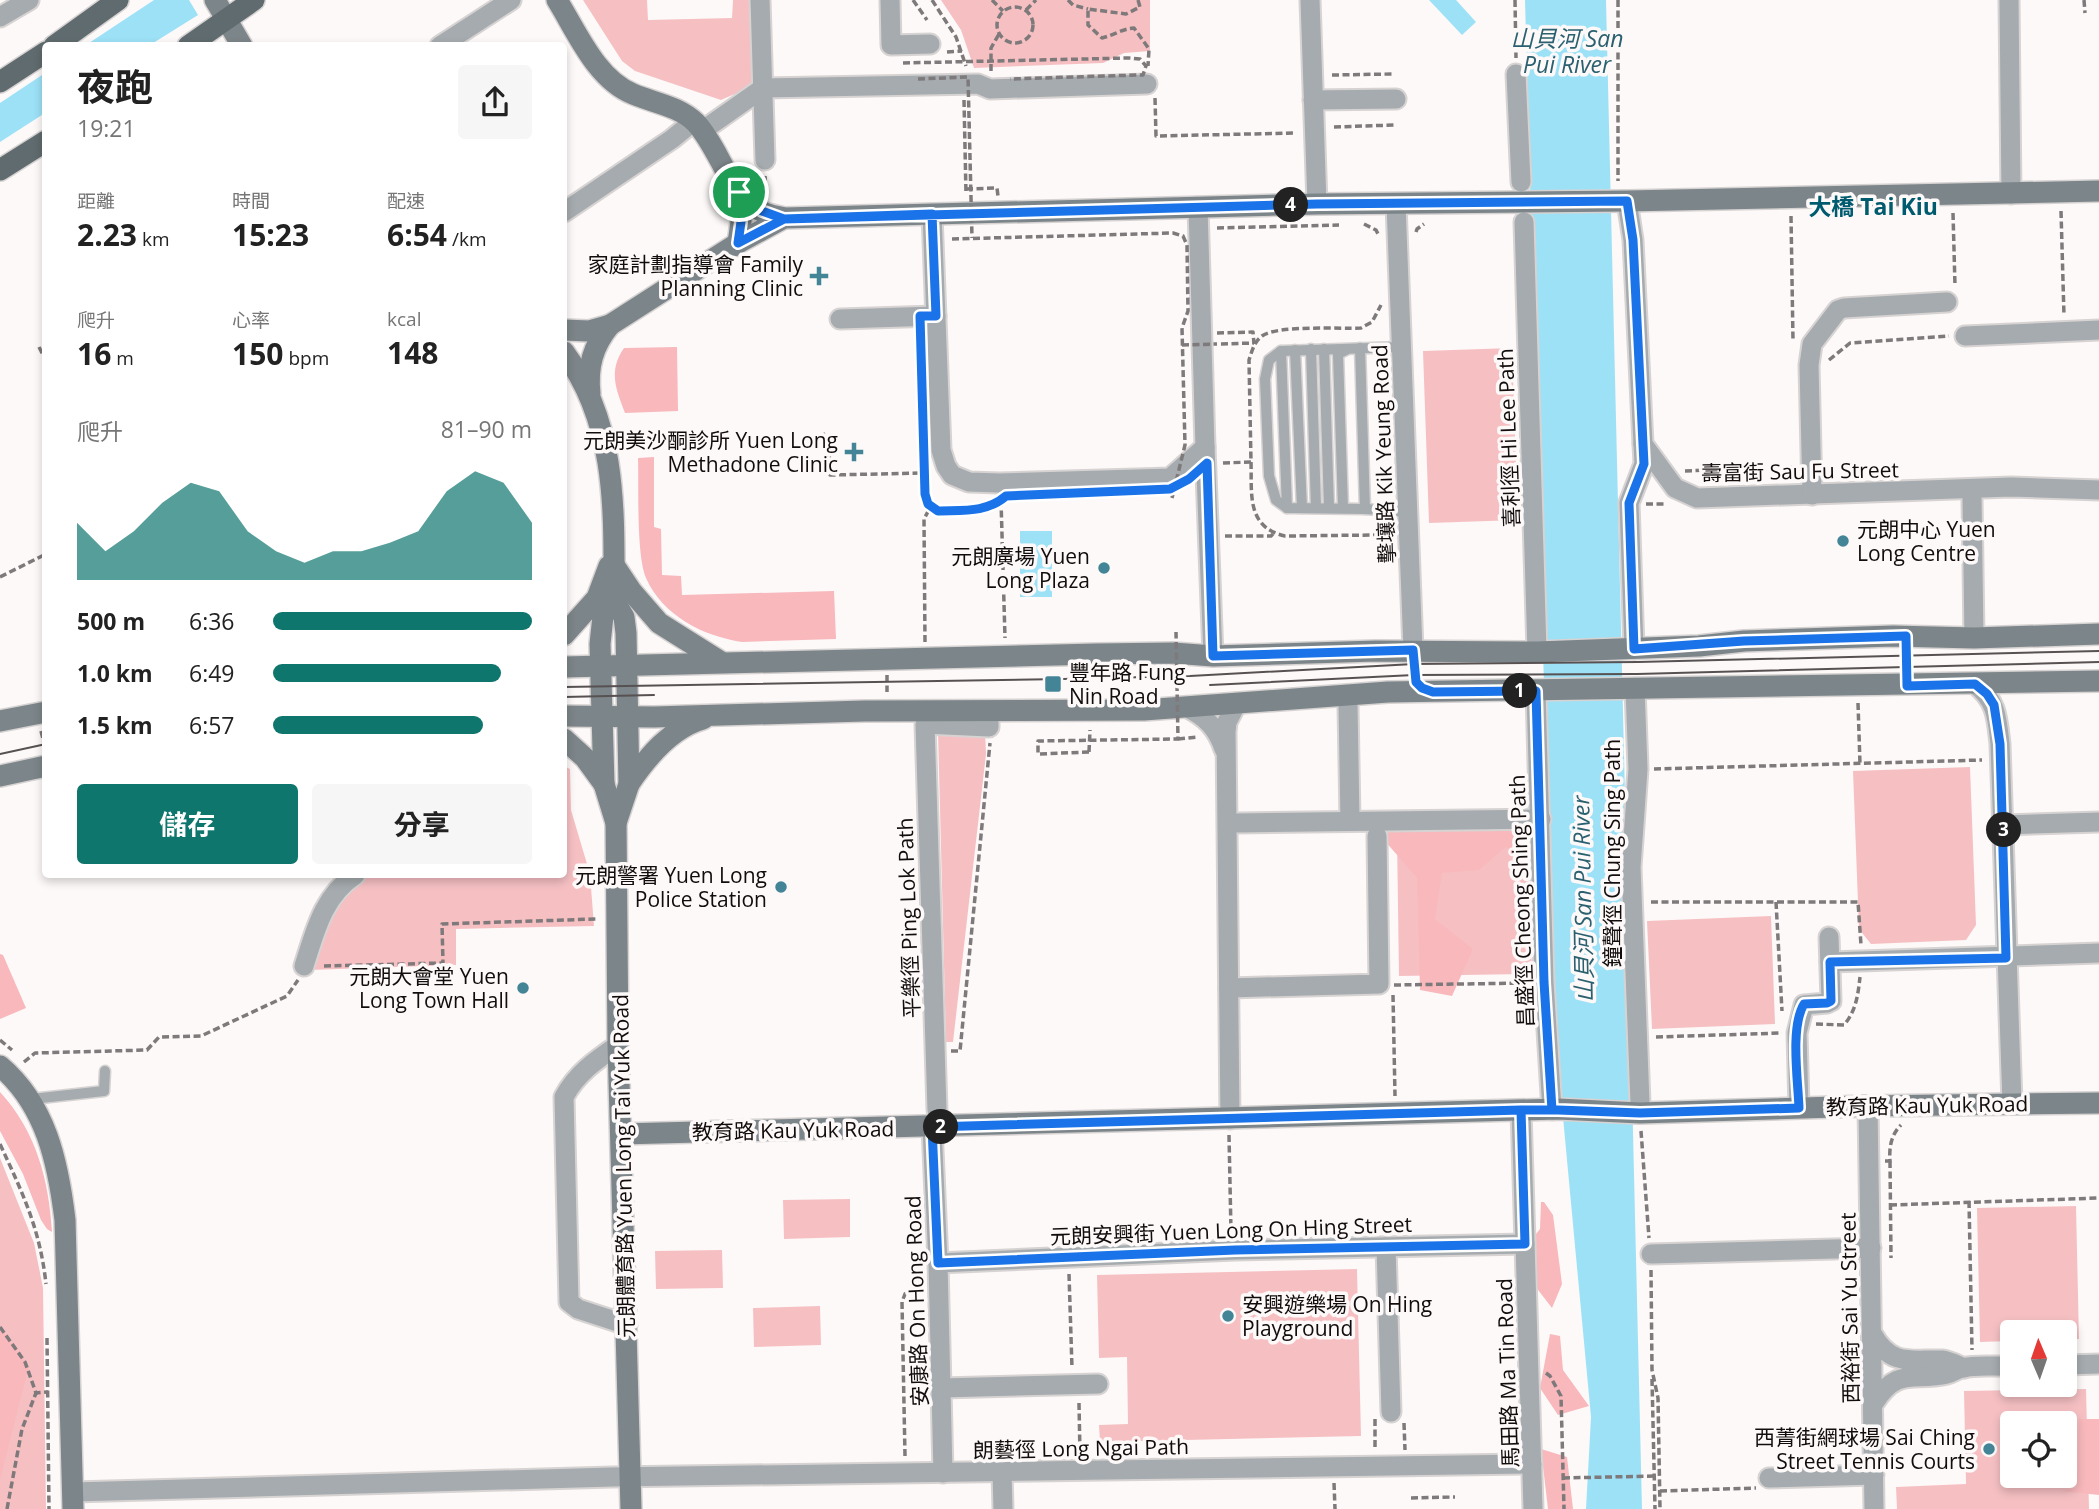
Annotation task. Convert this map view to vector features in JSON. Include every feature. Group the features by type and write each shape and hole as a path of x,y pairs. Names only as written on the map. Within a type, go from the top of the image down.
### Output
{"main road":[{"path":"60,42 118,0"},
{"path":"192,42 221,10 254,0"},
{"path":"557,0 605,74 633,94 660,102 698,126 739,192 762,211 784,219 1317,204 1523,202 1622,194 2011,194 2099,191"},
{"path":"221,10 240,42"},
{"path":"0,82 42,55"},
{"path":"0,170 42,144"},
{"path":"738,243 741,222 739,192"},
{"path":"567,330 589,331 610,325 738,243 784,219"},
{"path":"590,396 593,353 610,325"},
{"path":"567,357 590,396 603,432 611,471 614,600"},
{"path":"567,632 597,598 607,575 614,543"},
{"path":"614,565 632,592 659,623 721,662"},
{"name":"元朗體育路 Yuen Long Tai Yuk Road","path":"616,823 629,784 624,617 614,600 603,616 600,632 604,784 616,823 618,1045 630,1477 634,1508"},
{"path":"567,667 1096,654 1173,653 1213,656 1413,650 1539,652 1771,640 2099,634"},
{"path":"567,716 864,711 989,719 1187,716 1237,703 1388,692 2099,681"},
{"path":"0,722 42,713"},
{"path":"629,784 645,760 674,733 688,723 718,715"},
{"path":"567,742 585,758 604,784"},
{"path":"0,776 42,767"},
{"path":"0,1066 32,1099 60,1179 65,1220 73,1501"},
{"name":"教育路 Kau Yuk Road","path":"621,1135 935,1118 1229,1126 1521,1110 1637,1113 2099,1103"}],"street":[{"path":"0,17 29,0"},
{"path":"445,42 510,0"},
{"path":"760,0 765,160"},
{"path":"890,0 891,45 933,48"},
{"path":"1310,0 1317,204"},
{"path":"2009,0 2011,194"},
{"name":"喜利徑 Hi Lee Path","path":"1516,74 1539,652"},
{"path":"567,210 672,139 763,88 965,81 990,89 1147,85"},
{"path":"1313,100 1396,99"},
{"path":"1622,194 1633,240 1644,464 1629,503 1634,649"},
{"name":"擊壤路 Kik Yeung Road","path":"1396,204 1413,650"},
{"path":"1198,207 1213,656"},
{"path":"932,214 941,450 952,475 969,482 999,483 1170,478 1206,455"},
{"path":"1812,495 1809,365 1812,344 1838,310 1844,307 1951,299"},
{"path":"839,319 936,316"},
{"path":"1961,336 2099,330"},
{"name":"壽富街 Sau Fu Street","path":"1643,444 1675,488 1698,498 2011,487 2099,490"},
{"path":"1972,498 1973,638"},
{"path":"1975,684 1987,694 1994,705 1998,725 2004,825 2012,1104"},
{"name":"鐘聲徑 Chung Sing Path","path":"1632,688 1637,769 1630,867 1637,1037 1637,1113"},
{"name":"昌盛徑 Cheong Shing Path","path":"1538,691 1544,982 1555,1110"},
{"path":"1229,1126 1226,753 1227,722 1237,703"},
{"path":"1348,705 1350,821"},
{"path":"1187,716 1202,716 1213,725 1226,753"},
{"name":"平樂徑 Ping Lok Path","path":"935,1118 925,724 989,719"},
{"path":"1237,823 1541,819"},
{"path":"2004,825 2099,822"},
{"path":"1229,988 1379,984 1377,836"},
{"path":"304,966 320,916 333,895 352,878"},
{"path":"1799,1108 1797,1033 1801,1010 1804,1004 1831,1001 1829,937"},
{"path":"1830,962 2099,953"},
{"path":"618,1045 572,1081 564,1097 569,1302 578,1309 627,1325"},
{"name":"西裕街 Sai Yu Street","path":"1868,1106 1874,1509"},
{"name":"馬田路 Ma Tin Road","path":"1521,1110 1533,1509"},
{"name":"安康路 On Hong Road","path":"935,1118 943,1473"},
{"name":"元朗安興街 Yuen Long On Hing Street","path":"938,1263 1235,1250 1525,1244"},
{"path":"1386,1247 1398,1413"},
{"path":"1651,1254 1871,1248"},
{"path":"1873,1335 1879,1346 1899,1359 1915,1362 1968,1360 2000,1372"},
{"path":"1874,1403 1882,1391 1903,1377 1945,1374 1968,1360"},
{"path":"2077,1365 2099,1364"},
{"path":"941,1388 1098,1384"},
{"name":"朗藝徑 Long Ngai Path","path":"73,1501 630,1477 1532,1464"},
{"path":"1002,1472 1003,1509"},
{"path":"1769,1478 1874,1475"}],"lane":[{"path":"1401,347 1311,349 1274,354 1266,370 1268,463 1271,488 1276,499 1287,508 1409,512"},
{"path":"1343,508 1338,354 1355,348"},
{"path":"1355,348 1365,509"},
{"path":"1311,349 1316,508"},
{"path":"1324,349 1329,508"},
{"path":"1295,350 1302,508"},
{"path":"1281,351 1287,508"},
{"name":"擊壤路 Kik Yeung Road","path":"1413,650 1416,682 1422,688 1433,692"},
{"path":"32,1099 104,1091 105,1071"}],"path":[{"path":"913,0 927,20"},
{"path":"932,0 956,37 966,63 967,201"},
{"path":"992,0 1003,12"},
{"path":"1026,10 1036,0"},
{"path":"1068,0 1073,5 1088,9 1126,14 1140,7 1138,0"},
{"path":"1515,0 1516,74"},
{"path":"1618,0 1622,194"},
{"path":"2084,0 2085,13"},
{"path":"990,89 991,48 999,33 998,22 1003,12 1014,7 1026,10 1033,19 1030,36 1020,42 1014,43 999,33"},
{"path":"1088,9 1088,25 1102,38 1122,29 1134,28 1149,49 1147,85 1155,91 1156,136 1300,133"},
{"path":"933,48 962,51"},
{"path":"903,64 1129,58 1140,59 1146,66 1143,75 1010,79"},
{"path":"1332,75 1392,74"},
{"path":"918,79 965,81"},
{"path":"965,81 972,238"},
{"path":"1334,127 1395,125"},
{"path":"765,160 766,202"},
{"path":"966,189 975,189"},
{"path":"2061,206 2064,331"},
{"path":"1951,299 1953,208"},
{"path":"1791,210 1793,351"},
{"path":"1355,225 1367,224 1376,230 1381,241"},
{"path":"1211,233 1215,228 1342,225"},
{"path":"947,247 949,241 960,233 1169,229 1177,232 1185,244 1189,433 1187,447 1179,458"},
{"path":"952,239 1173,233 1183,236 1187,245 1188,311 1182,328 1185,445 1172,498"},
{"path":"1182,345 1254,344 1261,337 1278,330 1361,328 1372,322 1379,313 1383,300"},
{"path":"1212,345 1212,333 1253,332 1254,344 1249,360 1252,505 1256,518 1274,533 1285,536 1375,535 1386,541 1393,551"},
{"path":"1824,365 1850,343 1961,336"},
{"path":"38,347 42,353"},
{"path":"824,433 829,445 830,475 924,472"},
{"path":"1206,455 1251,462"},
{"path":"924,459 925,494 931,506 938,511 984,509 1006,496"},
{"path":"1678,469 1690,472 1795,468 1797,464"},
{"path":"1170,489 1180,484"},
{"path":"1001,500 1005,643"},
{"path":"925,647 924,519 931,506"},
{"path":"1209,536 1271,536 1274,533"},
{"path":"0,577 42,555"},
{"path":"1176,632 1178,739"},
{"path":"1857,697 1860,764"},
{"path":"1173,725 1187,716"},
{"path":"935,1052 960,1051 990,754 989,719"},
{"path":"1090,728 1089,752 1038,754 1038,741 1178,739 1199,737"},
{"path":"1637,769 1984,760"},
{"path":"1776,902 1783,1020"},
{"path":"1631,903 1858,902 1862,961"},
{"path":"24,1062 36,1053 147,1050 159,1037 201,1036 286,996 300,977 304,966 443,963 442,924 596,919"},
{"path":"1395,1104 1392,985 1544,982"},
{"path":"1385,997 1392,990"},
{"path":"1637,1037 1784,1033"},
{"path":"1637,1113 1651,1254 1657,1509"},
{"path":"1229,1126 1231,1242"},
{"path":"0,1144 39,1237 47,1291"},
{"path":"1890,1161 1891,1269"},
{"path":"1890,1205 2099,1198"},
{"path":"1968,1360 1969,1201"},
{"path":"1069,1269 1072,1376"},
{"path":"905,1473 902,1303 905,1294 924,1280"},
{"path":"0,1327 25,1362 36,1393 23,1429 7,1509"},
{"path":"47,1329 49,1509"},
{"path":"1652,1370 1658,1398 1657,1509"},
{"path":"1544,1372 1550,1376 1561,1396 1564,1509"},
{"path":"36,1393 48,1392"},
{"path":"1079,1401 1080,1471"},
{"path":"1398,1413 1405,1466"},
{"path":"1334,1467 1335,1509"},
{"path":"1563,1478 1655,1476"},
{"path":"1411,1498 1455,1497"}],"shaded area":[{"path":"583,0 647,0 648,20 732,18 733,0 752,0 755,85 721,100 635,71 622,61"},
{"path":"941,0 1150,0 1150,51 1124,53 1103,63 974,68 961,30"},
{"path":"677,347 678,411 625,413 615,380 616,364 624,348"},
{"path":"1512,348 1518,520 1429,523 1423,351"},
{"path":"654,457 654,527 661,529 662,575 681,576 682,595 834,591 836,639 742,642 727,639 686,622 663,603 646,578 639,537 638,458"},
{"path":"985,731 986,754 953,1042 946,1042 938,732"},
{"path":"1970,767 1976,925 1966,940 1871,944 1859,929 1853,771"},
{"path":"567,768 570,769 571,810 590,874 594,926 456,929 456,965 309,970 328,915 360,878 567,878"},
{"path":"1383,814 1533,826 1516,854 1506,847 1479,870 1442,873 1435,919 1473,949 1452,996 1420,990 1417,878 1378,833"},
{"path":"1528,834 1532,974 1399,976 1397,836"},
{"path":"1771,916 1775,1024 1652,1029 1647,921"},
{"path":"0,954 3,955 26,1008 0,1019"},
{"path":"0,1092 23,1123 38,1157 48,1194 52,1232 41,1220 23,1174 0,1131"},
{"path":"0,1158 34,1243 43,1288 46,1509 0,1509"},
{"path":"850,1199 850,1237 784,1239 783,1200"},
{"path":"1541,1202 1544,1202 1553,1215 1562,1284 1552,1308 1515,1260 1540,1229"},
{"path":"2076,1206 2079,1339 2077,1320 2000,1320 2000,1341 1980,1342 1977,1208"},
{"path":"722,1250 723,1288 656,1289 655,1251"},
{"name":"安興遊樂場 On Hing Playground","path":"1357,1269 1361,1436 1100,1442 1099,1425 1128,1424 1127,1357 1099,1358 1097,1275"},
{"path":"820,1306 821,1345 754,1347 753,1308"},
{"path":"0,1327 29,1366 0,1480"},
{"path":"1550,1334 1560,1336 1563,1370 1589,1406 1558,1415 1540,1388"},
{"name":"西菁街網球場 Sai Ching Street Tennis Courts","path":"2077,1389 2086,1389 2089,1509 1897,1509 1896,1487 1966,1484 1964,1391 2000,1390 2000,1397 2077,1397"},
{"path":"2079,1419 2099,1419 2099,1495 2061,1491 2077,1488"},
{"path":"1541,1449 1567,1457 1573,1509 1548,1509"}],"water":[{"path":"154,0 189,0 198,15 155,42 91,42"},
{"path":"1429,0 1456,0 1476,22 1462,35"},
{"name":"山貝河 San Pui River","path":"1525,0 1606,0 1642,1509 1586,1509 1591,1417 1553,1010"},
{"path":"42,75 42,115 0,142 0,103"},
{"path":"1020,531 1052,531 1052,597 1020,597"}],"tram line":[{"path":"567,687 1063,679 1190,676 1414,664 1638,662 2099,651"},
{"path":"1210,685 1414,675 1637,674 2099,662"},
{"path":"567,697 654,695"},
{"path":"0,754 42,745"}],"place":[{"name":"家庭計劃指導會 Family Planning Clinic","path":"819,276"},
{"name":"元朗美沙酮診所 Yuen Long Methadone Clinic","path":"854,452"},
{"name":"元朗中心 Yuen Long Centre","path":"1843,541"},
{"name":"元朗廣場 Yuen Long Plaza","path":"1104,568"},
{"name":"豐年路 Fung Nin Road","path":"1053,684"},
{"name":"元朗警署 Yuen Long Police Station","path":"781,887"},
{"name":"元朗大會堂 Yuen Long Town Hall","path":"523,988"},
{"name":"安興遊樂場 On Hing Playground","path":"1228,1316"},
{"name":"西菁街網球場 Sai Ching Street Tennis Courts","path":"1989,1449"}],"district":[{"name":"大橋 Tai Kiu","path":"1873,206"}],"route":[{"path":"739,192 741,222 738,243 784,219 858,216 932,214 1317,204 1627,201 1633,240 1644,464 1629,503 1634,649 1744,641 1906,636 1907,686 1975,684 1987,694 1994,705 1998,725 2004,825 2006,958 1830,962 1831,1001 1804,1004 1801,1010 1797,1033 1799,1108 1640,1113 1521,1110 932,1127 938,1263 1235,1250 1525,1244 1521,1110 1552,1110 1544,982 1536,691 1433,692 1422,688 1416,682 1413,650 1213,656 1207,463 1189,479 1170,489 1006,496 994,506 984,509 938,511 928,504 925,494 920,316 936,316 932,214 784,219 762,211 739,192"}]}
